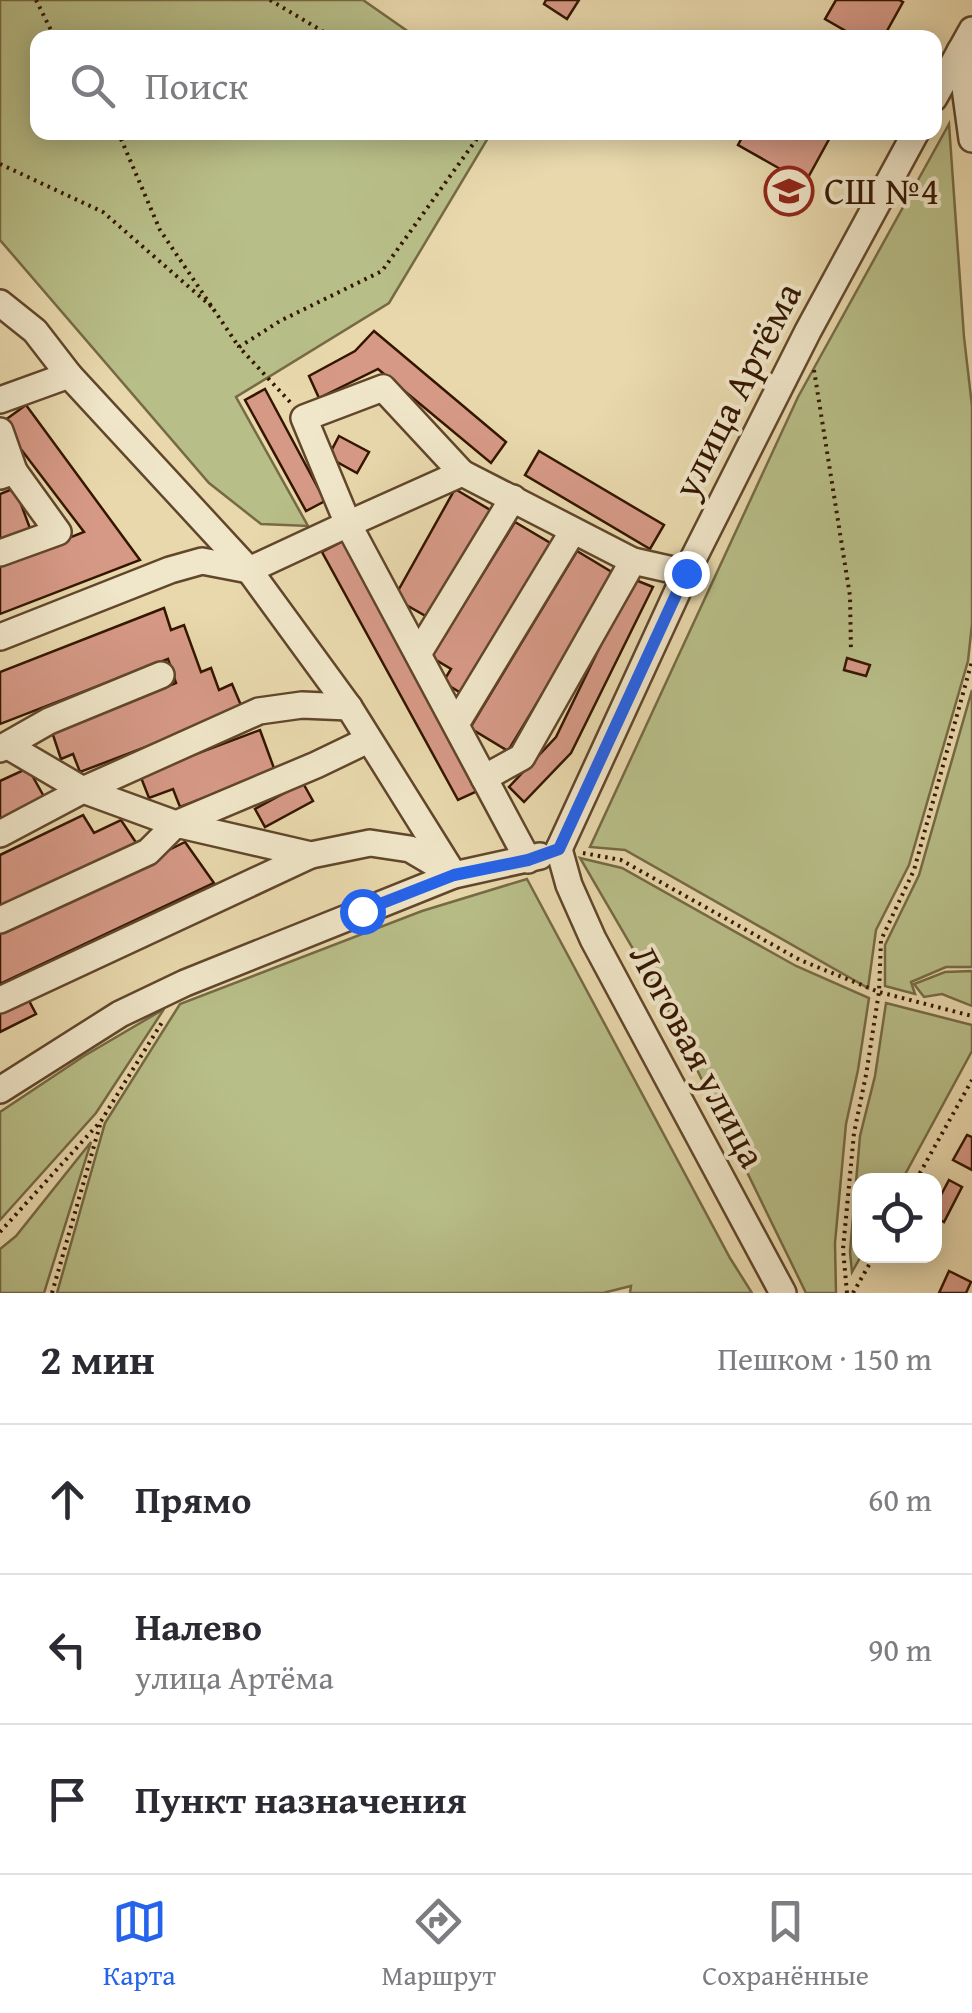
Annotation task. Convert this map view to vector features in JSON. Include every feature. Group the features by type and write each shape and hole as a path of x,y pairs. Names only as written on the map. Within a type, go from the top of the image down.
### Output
{"street":[{"path":"942,84 966,40"},
{"path":"966,40 972,139"},
{"name":"улица Артёма","path":"559,849 686,573 808,331 912,140"},
{"path":"0,303 35,331 69,375 249,570 350,707 454,875"},
{"path":"0,400 69,375"},
{"path":"528,860 348,524 304,418 383,388 462,473 632,561 686,573"},
{"path":"0,431 7,473 58,532 0,554"},
{"path":"0,638 202,561 249,570 462,473"},
{"path":"418,654 513,498"},
{"path":"456,724 574,531"},
{"path":"484,778 522,757 632,561"},
{"path":"4,748 48,721 161,675"},
{"path":"0,834 83,790 259,711 302,705 350,707"},
{"path":"0,920 148,852 176,824 368,740"},
{"path":"4,748 83,790 176,824 311,854"},
{"path":"0,1000 311,854 370,843 410,849 454,875"},
{"path":"0,1090 120,1014 185,983 454,875 528,860 559,849"},
{"name":"Логовая улица","path":"559,849 568,884 593,940 783,1293"}],"path":[{"path":"36,0 51,30"},
{"path":"270,0 321,30"},
{"path":"121,140 160,230 240,347 304,418"},
{"path":"240,347 280,321 382,271 476,140"},
{"path":"0,164 103,212 212,307"},
{"path":"814,369 850,596 851,652"},
{"path":"850,1293 842,1250 854,1133 879,992 880,940 914,870 972,661"},
{"path":"559,849 621,860 800,960 879,992 972,1016"},
{"path":"0,1232 101,1121 185,983"},
{"path":"920,1173 972,1080"},
{"path":"52,1293 101,1121"},
{"path":"850,1293 869,1263"}],"green space":[{"path":"0,0 363,0 406,30 30,30 30,140 487,140 389,303 236,397 308,526 261,524 209,483 0,240"},
{"path":"949,124 972,406 972,624 968,661 909,865 876,930 868,988 625,850 590,847 798,397"},
{"path":"972,690 972,967 946,967 911,982 915,994 885,986 885,945 919,875"},
{"path":"580,858 622,868 796,966 869,998 846,1124 835,1243 836,1293 806,1293 664,1002"},
{"path":"527,879 752,1293 630,1293 631,1286 603,1293 57,1293 105,1123 180,1004 422,911"},
{"path":"972,971 972,1006 942,994 924,997 914,984 945,972"},
{"path":"886,1003 972,1025 972,1051 906,1173 857,1173 860,1136 875,1076"},
{"path":"164,1009 96,1113 0,1220 0,1112"},
{"path":"91,1142 44,1293 0,1293 0,1249 16,1236"},
{"path":"852,1229 852,1263 857,1263 852,1272 850,1252"}],"building":[{"path":"546,0 579,0 567,19 544,4"},
{"path":"836,0 903,2 887,30 844,30 825,19"},
{"path":"741,140 829,140 805,183 738,145"},
{"path":"374,331 506,442 491,463 378,369 319,398 309,376 355,351"},
{"path":"265,389 325,501 306,511 245,400"},
{"path":"26,405 140,560 0,614 0,565 84,532 1,423"},
{"path":"339,436 369,452 357,473 328,457"},
{"path":"539,451 664,525 650,549 525,475"},
{"path":"15,488 31,531 0,543 0,494"},
{"path":"455,489 492,511 431,619 394,598"},
{"path":"515,522 552,544 461,693 443,682 451,669 431,657"},
{"path":"343,541 482,789 458,800 322,552"},
{"path":"577,551 615,574 508,751 470,728"},
{"path":"633,579 653,587 571,753 524,802 509,787 556,737"},
{"path":"164,608 171,630 184,625 201,672 211,668 219,690 232,684 243,710 80,772 73,754 61,759 52,732 176,683 168,659 0,724 0,672"},
{"path":"847,658 870,665 866,676 844,670"},
{"path":"260,730 275,771 180,807 173,789 149,798 140,775"},
{"path":"28,768 47,802 0,825 0,781"},
{"path":"303,783 313,801 265,827 255,809"},
{"path":"83,815 94,833 121,820 137,844 0,908 0,855"},
{"path":"185,842 214,883 0,984 0,934"},
{"path":"26,995 36,1014 0,1032 0,1008"},
{"path":"967,1135 972,1137 972,1170 953,1160"},
{"path":"949,1180 962,1187 944,1222 942,1221 942,1193"},
{"path":"949,1271 971,1282 966,1293 939,1293"}],"place":[{"name":"СШ №4","path":"789,191"}],"route":[{"path":"362,911 454,875 528,860 559,849 686,573"}]}
